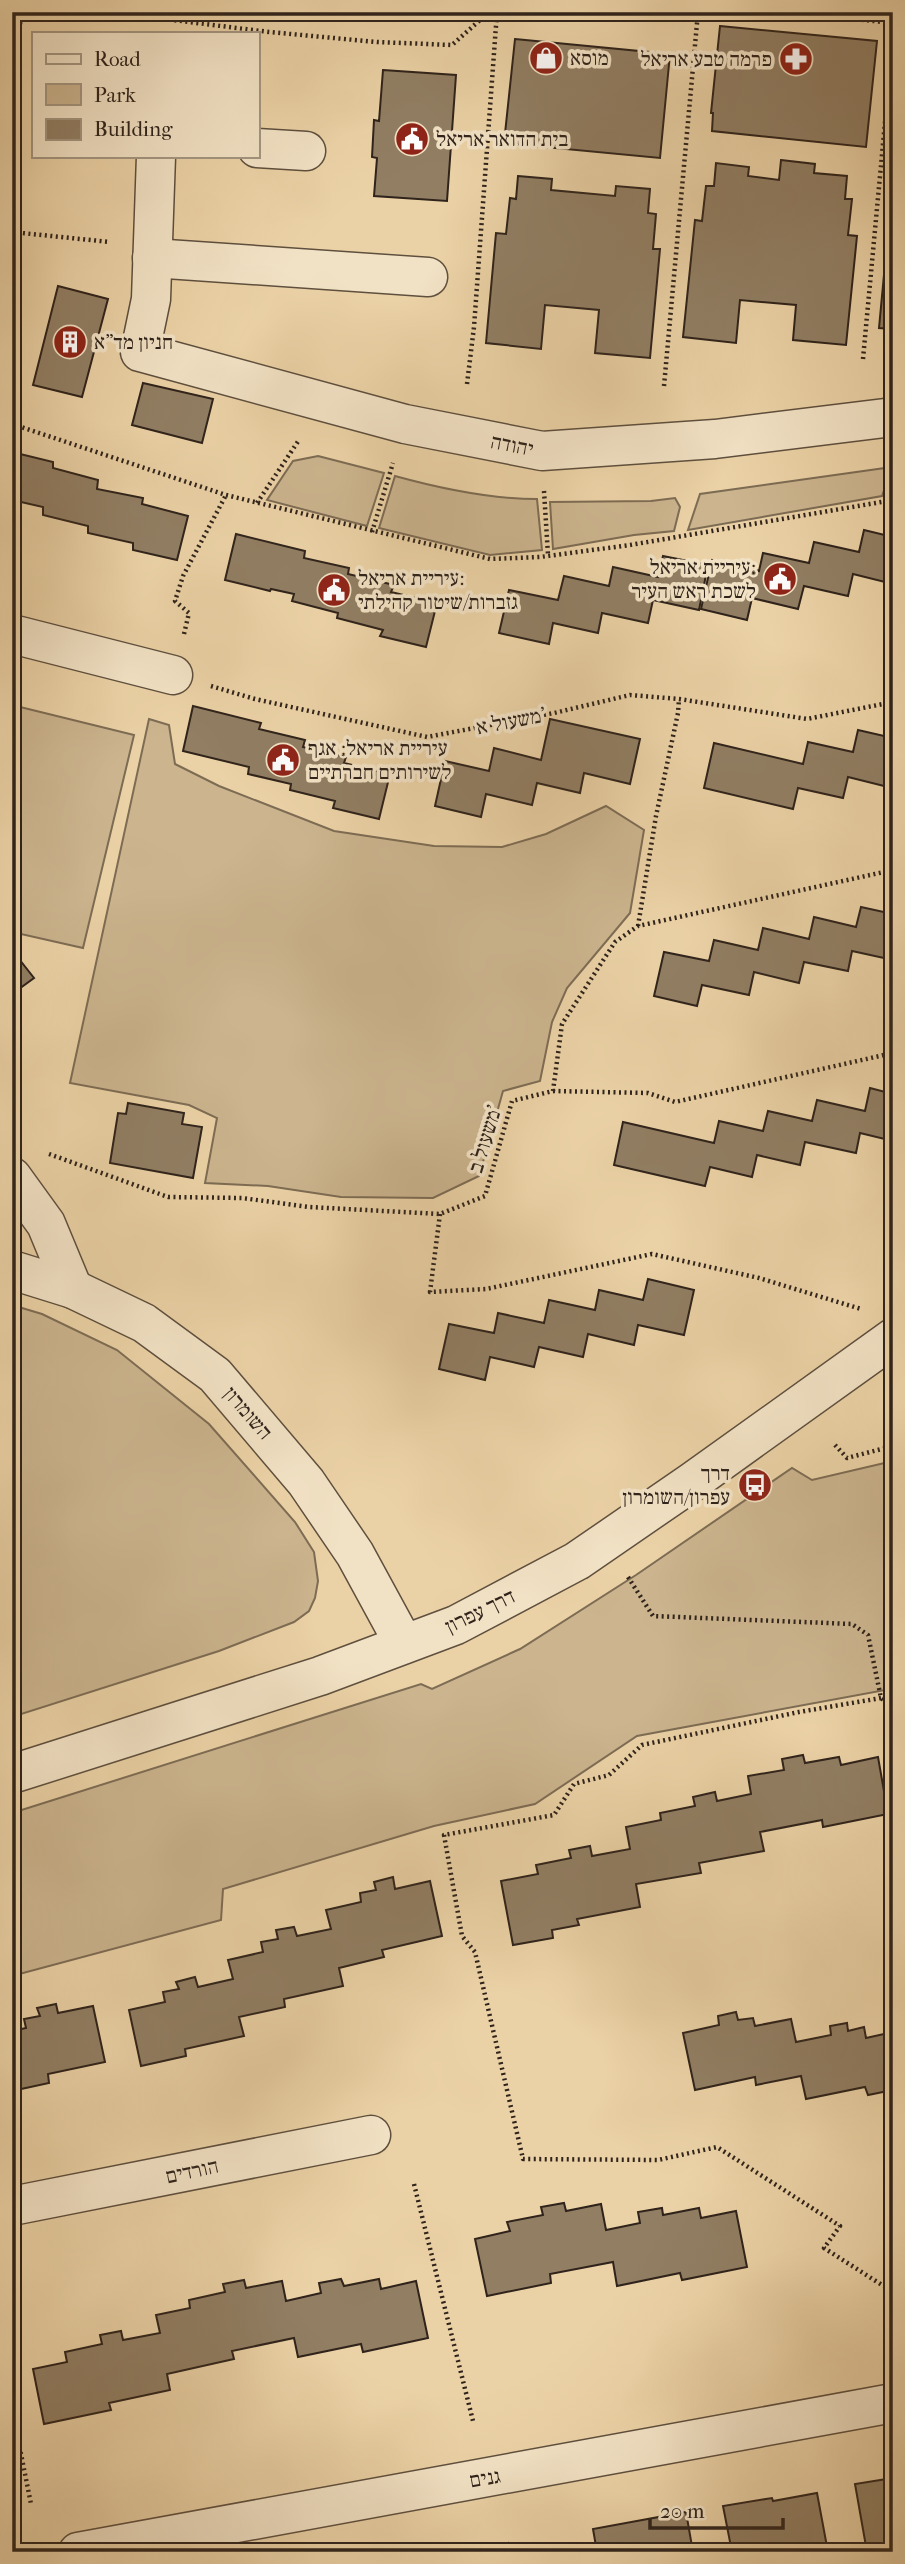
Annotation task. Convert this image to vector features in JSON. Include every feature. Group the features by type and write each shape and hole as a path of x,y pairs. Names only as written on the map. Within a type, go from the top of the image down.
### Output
{"street":[{"path":"259,148 306,151"},
{"path":"156,158 152,252 428,277"},
{"name":"יהודה","path":"152,252 150,299 140,352 405,424 542,452 715,439 893,417"},
{"path":"12,634 173,675"},
{"path":"12,1177 46,1223 73,1289"},
{"name":"השומרון","path":"12,1270 73,1289 144,1323 215,1375 306,1482 355,1554 404,1644"},
{"name":"דרך עפרון","path":"12,1774 320,1676 456,1625 576,1561 692,1482 893,1338"},
{"name":"הורדים","path":"12,2206 371,2135"},
{"name":"גנים","path":"78,2552 893,2403"}],"path":[{"path":"12,56 23,12"},
{"path":"109,12 269,32 377,42 452,45 489,12"},
{"path":"467,384 474,327 497,12"},
{"path":"664,386 698,12"},
{"path":"785,12 893,23"},
{"path":"863,359 893,36"},
{"path":"12,232 152,252"},
{"path":"257,503 325,402"},
{"path":"12,424 226,495 490,559 630,545 893,500"},
{"path":"372,532 405,424"},
{"path":"542,452 548,555"},
{"path":"173,675 190,612 175,601 183,576 226,495"},
{"name":"משעול א'","path":"173,675 255,699 427,737 554,713 630,695 679,699 807,719 893,702"},
{"path":"638,926 679,699"},
{"path":"893,870 638,926 615,942 562,1024 553,1091 648,1093 675,1102 893,1053"},
{"name":"משעול ב'","path":"39,1150 169,1197 242,1198 309,1208 440,1214 485,1196 512,1101 553,1091"},
{"path":"440,1214 430,1292 486,1289 652,1254 759,1278 863,1310"},
{"path":"835,1445 847,1458 893,1446"},
{"path":"624,1571 653,1616 852,1624 868,1635 881,1698 893,1707"},
{"path":"881,1698 642,1745 609,1775 574,1784 554,1815 444,1835 463,1936 475,1952 523,2159 659,2160 717,2147 840,2226 824,2248 893,2292"},
{"path":"414,2184 473,2421"},
{"path":"12,2409 31,2504"}],"green space":[{"path":"318,456 384,473 367,526 267,500 293,461"},
{"path":"892,467 882,496 688,530 700,494"},
{"path":"395,476 466,492 537,499 542,550 490,555 379,528"},
{"path":"675,498 680,507 674,531 553,549 550,502 651,501"},
{"path":"12,705 134,735 83,948 12,932"},
{"path":"149,719 169,725 175,764 219,786 334,831 434,846 502,847 546,834 606,806 644,830 630,913 567,988 552,1022 540,1081 503,1091 479,1176 433,1198 341,1197 268,1186 205,1183 217,1118 189,1105 70,1083"},
{"path":"12,1305 42,1314 117,1350 209,1424 295,1522 314,1552 318,1581 309,1611 294,1622 219,1651 12,1717"},
{"path":"893,1461 893,1697 885,1690 637,1736 535,1804 434,1826 223,1889 221,1920 12,1976 12,1813 421,1684 432,1689 520,1649 636,1575 792,1468 812,1480"}],"building":[{"path":"720,26 877,41 866,147 712,131 711,113"},
{"path":"515,39 670,54 660,158 504,143"},
{"name":"בית הדואר אריאל","path":"383,70 456,75 447,201 374,196 377,158 372,157 374,120 379,121"},
{"path":"781,160 815,164 814,173 847,176 845,199 852,199 848,235 857,236 846,345 793,340 796,305 740,300 736,343 683,337 695,220 702,221 706,186 714,186 716,163 749,167 748,176 779,180"},
{"path":"518,176 552,179 551,190 615,196 616,186 650,189 648,213 656,214 653,249 660,249 650,358 595,353 599,310 545,305 541,349 486,343 496,233 506,234 510,198 516,199"},
{"path":"888,232 893,232 893,329 879,328"},
{"name":"חניון מד\"א","path":"58,286 108,299 82,397 33,385"},
{"path":"143,383 213,399 202,443 132,425"},
{"path":"12,452 53,462 53,468 98,480 97,489 143,498 142,504 188,516 177,560 133,550 133,543 88,533 88,526 43,515 43,507 12,500"},
{"name":"עיריית אריאל: לשכת ראש העיר","path":"864,530 893,537 893,584 853,574 848,596 804,586 798,609 752,598 747,620 701,609 712,560 759,571 763,553 809,563 814,542 859,552"},
{"name":"עיריית אריאל: גזברות/שיטור קהילתי","path":"236,534 305,551 304,558 349,568 348,574 394,585 391,592 437,603 426,647 380,636 383,630 337,618 338,613 292,601 294,594 225,580"},
{"path":"663,556 708,565 699,610 653,600 648,623 602,613 598,633 553,623 549,644 499,633 509,590 558,600 564,576 609,586 613,567 658,577"},
{"name":"עיריית אריאל: אגף לשירותים חברתיים","path":"193,706 261,723 259,729 305,740 303,747 346,757 344,763 390,774 379,819 333,808 335,801 290,790 291,784 248,774 249,767 183,751"},
{"path":"550,719 640,739 630,784 584,773 580,793 537,783 532,805 486,794 481,817 435,806 445,761 489,771 494,748 541,760"},
{"path":"858,730 893,738 892,788 848,777 843,798 798,788 793,809 704,788 714,743 803,764 808,742 853,752"},
{"path":"861,907 893,914 893,960 852,951 848,971 804,962 799,983 754,972 749,995 702,985 697,1006 654,996 664,952 709,961 714,940 758,950 763,928 809,939 814,917 856,927"},
{"path":"12,950 34,978 12,994"},
{"path":"870,1088 893,1094 893,1141 860,1133 856,1153 805,1142 800,1165 757,1155 752,1177 710,1167 705,1186 614,1165 623,1122 714,1143 719,1121 763,1131 768,1111 812,1121 817,1100 865,1111"},
{"path":"128,1103 184,1113 182,1124 202,1127 193,1178 110,1163 118,1113 126,1114"},
{"path":"648,1279 694,1290 684,1335 638,1325 634,1345 588,1334 583,1357 539,1347 534,1367 490,1357 485,1380 439,1369 449,1324 494,1333 498,1313 544,1323 549,1300 595,1310 599,1290 643,1300"},
{"path":"803,1755 805,1763 839,1757 841,1765 878,1757 888,1814 823,1827 822,1820 760,1832 764,1851 699,1863 701,1873 636,1884 640,1907 577,1919 579,1925 552,1930 553,1938 513,1945 501,1881 538,1874 536,1865 571,1858 569,1850 590,1846 592,1856 630,1849 626,1827 661,1820 660,1813 695,1806 693,1797 715,1792 717,1801 751,1794 748,1776 784,1770 782,1759"},
{"path":"393,1877 395,1889 430,1881 442,1936 382,1950 384,1957 339,1968 343,1986 284,1999 285,2007 239,2017 244,2036 185,2049 186,2056 141,2066 129,2010 165,2002 163,1992 179,1989 176,1982 195,1977 198,1987 233,1979 228,1960 263,1952 261,1942 278,1939 276,1930 294,1927 297,1936 331,1929 326,1910 361,1902 360,1893 376,1890 374,1882"},
{"path":"56,2004 58,2013 93,2006 105,2062 48,2074 49,2083 12,2091 12,2031 26,2028 24,2019 40,2016 37,2008"},
{"path":"736,2012 738,2020 753,2018 755,2026 791,2019 796,2042 831,2035 830,2026 847,2023 848,2031 864,2027 866,2038 893,2032 893,2090 868,2095 865,2087 806,2099 801,2076 756,2085 755,2077 695,2090 683,2033 719,2025 718,2016"},
{"path":"564,2203 566,2211 601,2204 606,2230 640,2223 638,2212 662,2208 663,2215 699,2208 701,2218 736,2211 747,2267 682,2280 680,2273 617,2286 613,2262 550,2274 551,2283 487,2296 475,2239 510,2231 507,2222 543,2215 541,2207"},
{"path":"341,2279 344,2286 379,2279 381,2289 416,2281 428,2338 363,2352 361,2344 298,2357 294,2338 232,2351 234,2359 167,2374 170,2390 109,2403 111,2410 44,2424 33,2369 67,2362 65,2352 102,2344 100,2335 121,2331 123,2340 160,2333 156,2315 190,2308 189,2300 225,2292 223,2284 244,2280 246,2288 282,2281 286,2301 321,2293 319,2283"},
{"path":"893,2478 893,2552 867,2552 855,2484"},
{"path":"817,2493 828,2552 732,2552 723,2506"},
{"path":"686,2512 693,2552 597,2552 593,2529"},
{"path":"508,2543 509,2552 460,2552 460,2551"},
{"path":"555,2547 556,2552 522,2552"}],"place":[{"name":"מוסא","path":"546,58"},
{"name":"פרמה טבע אריאל","path":"796,59"},
{"name":"בית הדואר אריאל","path":"412,139"},
{"name":"חניון מד\"א","path":"70,342"},
{"name":"עיריית אריאל: לשכת ראש העיר","path":"780,579"},
{"name":"עיריית אריאל: גזברות/שיטור קהילתי","path":"334,590"},
{"name":"עיריית אריאל: אגף לשירותים חברתיים","path":"283,760"},
{"name":"דרך עפרון/השומרון","path":"755,1485"}]}
